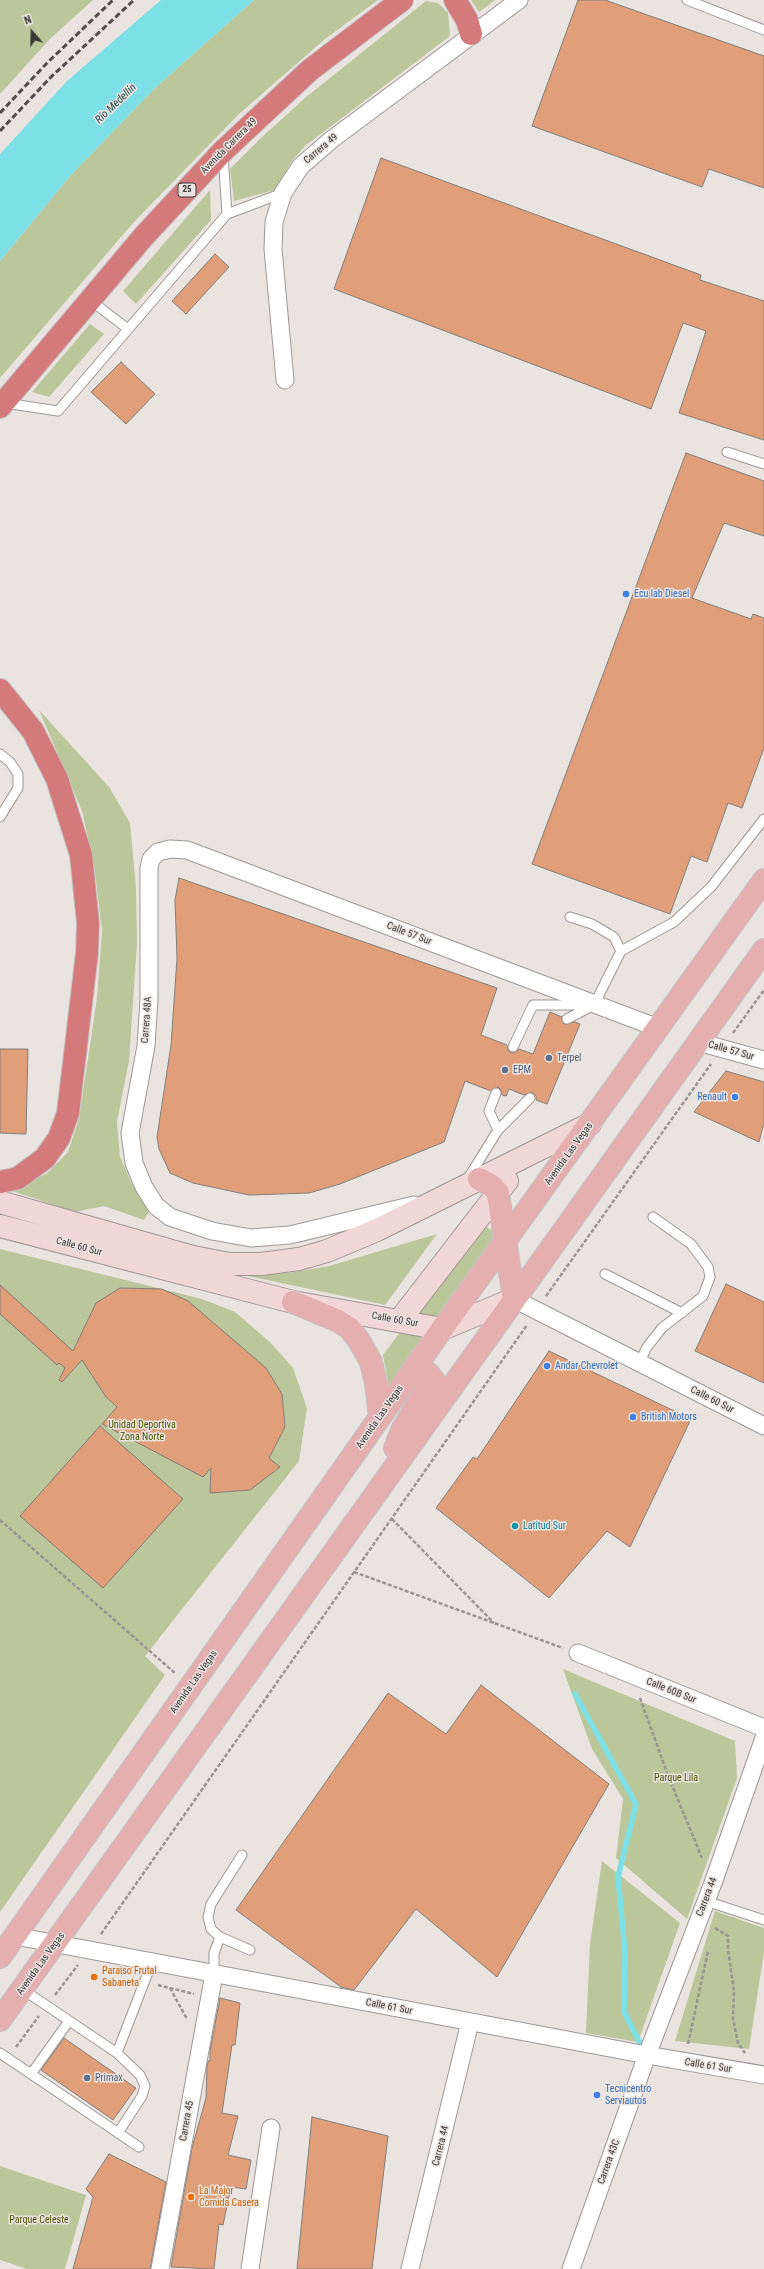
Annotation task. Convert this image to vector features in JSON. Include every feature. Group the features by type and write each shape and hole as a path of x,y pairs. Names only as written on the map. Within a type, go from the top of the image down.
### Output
{"highway":[{"name":"Avenida Carrera 49","path":"2,405 144,236 223,151 310,70 402,0"},
{"path":"455,0 467,20 471,34"},
{"path":"0,690 33,731 57,779 81,855 88,923 87,953 68,1113 59,1138 45,1158 18,1178 0,1182"}],"main road":[{"name":"Avenida Las Vegas","path":"0,1957 442,1329 764,880"},
{"name":"Avenida Las Vegas","path":"0,2020 764,950"},
{"name":"Calle 60 Sur","path":"0,1202 194,1257 230,1264 261,1264 299,1259 327,1251 376,1230 590,1124"},
{"path":"399,1321 526,1156"},
{"path":"442,1329 514,1299 498,1193 492,1186 471,1183"},
{"name":"Calle 60 Sur","path":"0,1226 293,1302 442,1329"},
{"path":"293,1302 338,1321 349,1328 358,1339 371,1362 376,1384 380,1417"},
{"path":"375,1494 402,1430 432,1382 432,1376 416,1366"}],"street":[{"name":"Carrera 49","path":"285,380 273,249 274,222 283,193 301,166 331,140 471,34 519,0"},
{"name":"Calle 57 Sur","path":"158,852 170,849 187,850 658,1028"},
{"name":"Carrera 48A","path":"144,1188 134,1163 130,1133 146,1046 149,999 149,868 151,859 158,852"},
{"name":"Calle 57 Sur","path":"698,1042 764,1060"},
{"name":"Calle 60 Sur","path":"144,1188 156,1206 170,1217 212,1231 250,1238 290,1235 441,1198"},
{"name":"Calle 60 Sur","path":"514,1299 764,1426"},
{"name":"Calle 60B Sur","path":"578,1654 764,1728"},
{"name":"Carrera 44","path":"647,2055 713,1883 764,1738"},
{"name":"Calle 61 Sur","path":"15,1936 684,2062 764,2075"},
{"name":"Carrera 45","path":"160,2269 214,1974"},
{"name":"Carrera 44","path":"410,2269 446,2099 470,2022"},
{"name":"Carrera 43C","path":"571,2269 647,2055"},
{"path":"250,2269 271,2128"}],"lane":[{"path":"687,0 764,30"},
{"path":"223,151 227,214"},
{"path":"2,405 58,411 227,214 283,193"},
{"path":"90,300 128,329"},
{"path":"728,452 764,464"},
{"path":"0,754 10,762 18,774 18,788 0,817"},
{"path":"567,1019 594,1005 621,951 674,922 711,887 764,818"},
{"path":"570,918 592,924 614,937 621,951"},
{"path":"513,1047 533,1005 594,1005"},
{"path":"496,1093 489,1111 498,1130"},
{"path":"471,1183 498,1130 530,1098"},
{"path":"639,1363 647,1347 662,1328 703,1296 710,1277 708,1267 691,1244 653,1217"},
{"path":"605,1274 682,1313"},
{"path":"242,1855 211,1904 208,1917 211,1929 220,1936 250,1950"},
{"path":"706,1901 764,1920"},
{"path":"214,1974 214,1953 220,1936"},
{"path":"117,2053 152,1962"},
{"path":"22,1989 117,2053 140,2075 145,2086 142,2096 118,2133"},
{"path":"31,2074 69,2021"},
{"path":"0,2053 139,2147"}],"path":[{"path":"559,1276 764,990"},
{"path":"98,1938 517,1340"},
{"path":"392,1519 495,1623"},
{"path":"0,1520 179,1677"},
{"path":"354,1572 578,1654"},
{"path":"632,1675 669,1778 713,1883"},
{"path":"711,1934 713,1927 728,1936 728,1950 734,1992 733,2019 738,2043 747,2057"},
{"path":"684,2062 708,1949"},
{"path":"170,1988 201,2045"}],"green space":[{"path":"0,0 93,0 51,38 0,94"},
{"path":"254,0 378,0 325,39 239,114 133,223 0,378 0,261 70,176 155,88"},
{"path":"471,0 495,0 479,12"},
{"path":"426,1 438,3 448,13 450,36 305,146 292,161 275,190 234,201 230,169 261,138 305,98"},
{"path":"210,190 211,220 136,304 123,291"},
{"path":"90,324 104,334 49,397 32,392"},
{"path":"39,710 109,787 130,823 136,888 137,943 129,1061 117,1122 120,1157 132,1184 151,1209 144,1220 104,1206 75,1212 9,1190 46,1174 68,1152 79,1119 97,998 102,931 94,865 82,811"},
{"path":"481,1223 501,1237 389,1389 383,1355"},
{"path":"437,1234 385,1305 234,1273 288,1273 329,1266"},
{"name":"Unidad Deportiva Zona Norte","path":"0,1249 202,1299 235,1312 271,1343 293,1368 307,1408 299,1461 145,1656 165,1675 0,1912"},
{"name":"Parque Lila","path":"563,1669 735,1741 737,1778 687,1919 616,1858 623,1799 592,1749"},
{"path":"602,1861 680,1923 638,2042 586,2033 590,1944"},
{"path":"715,1911 764,1928 764,1952 749,2049 675,2041"},
{"name":"Parque Celeste","path":"0,2166 86,2195 65,2269 27,2269 0,2260"}],"water":[{"name":"Río Medellín","path":"161,0 254,0 155,88 70,176 0,261 0,154 67,81"}],"building":[{"path":"578,0 605,0 764,56 764,188 709,169 702,187 532,126"},
{"path":"381,158 701,275 700,280 764,301 764,440 679,413 706,331 683,323 651,409 334,289"},
{"path":"215,254 229,267 186,314 172,301"},
{"path":"121,362 155,394 126,424 91,392"},
{"path":"686,453 764,481 764,536 724,523 692,598 751,619 753,614 764,618 764,748 742,808 728,803 707,862 691,856 670,914 532,864"},
{"path":"179,878 497,988 481,1035 507,1045 508,1050 511,1053 516,1052 519,1049 533,1054 550,1012 562,1017 564,1024 575,1022 580,1024 547,1104 536,1100 536,1096 532,1092 524,1095 509,1089 506,1096 502,1095 501,1090 498,1087 491,1091 465,1081 444,1142 340,1184 309,1193 249,1195 193,1183 170,1173 159,1149 157,1137 171,1045 177,958 175,900"},
{"path":"0,1049 28,1049 26,1134 0,1133"},
{"name":"Renault","path":"726,1071 764,1082 764,1123 759,1142 694,1112"},
{"path":"726,1284 764,1302 764,1383 695,1351"},
{"path":"0,1285 73,1351 96,1303 120,1288 162,1289 188,1301 266,1368 282,1394 285,1427 269,1458 280,1467 250,1490 210,1493 211,1468 203,1477 102,1424 117,1407 106,1397 82,1360 62,1382 59,1380 65,1368 59,1363 57,1365 0,1314"},
{"path":"549,1351 691,1419 630,1547 607,1531 549,1598 436,1508 473,1457 477,1459"},
{"path":"100,1426 183,1499 103,1588 20,1516"},
{"path":"481,1685 609,1784 497,1977 416,1909 354,1990 341,1987 236,1910 388,1693 446,1734"},
{"path":"220,1998 240,2003 235,2045 232,2045 222,2113 238,2116 228,2155 251,2160 246,2189 231,2187 223,2225 219,2224 214,2269 171,2267 192,2148 206,2098 207,2067 208,2061 210,2061 210,2051"},
{"name":"Primax","path":"64,2038 136,2088 113,2120 41,2070"},
{"path":"312,2117 388,2136 372,2269 297,2269"},
{"path":"109,2154 166,2182 150,2269 73,2269 93,2197 86,2189"}],"waterway":[{"path":"575,1694 636,1804 618,1877 625,1952 624,2012 640,2043"}],"railway":[{"path":"0,113 47,63 113,0"},
{"path":"0,131 51,77 134,0"}],"place":[{"name":"Ecu lab Diesel","path":"626,594"},
{"name":"Terpel","path":"549,1058"},
{"name":"EPM","path":"505,1070"},
{"name":"Renault","path":"735,1097"},
{"name":"Andar Chevrolet","path":"547,1366"},
{"name":"British Motors","path":"633,1417"},
{"name":"Latitud Sur","path":"515,1526"},
{"name":"Paraiso Frutal Sabaneta","path":"94,1977"},
{"name":"Primax","path":"87,2078"},
{"name":"Tecnicentro Serviautos","path":"597,2095"},
{"name":"La Major Comida Casera","path":"191,2197"}]}
